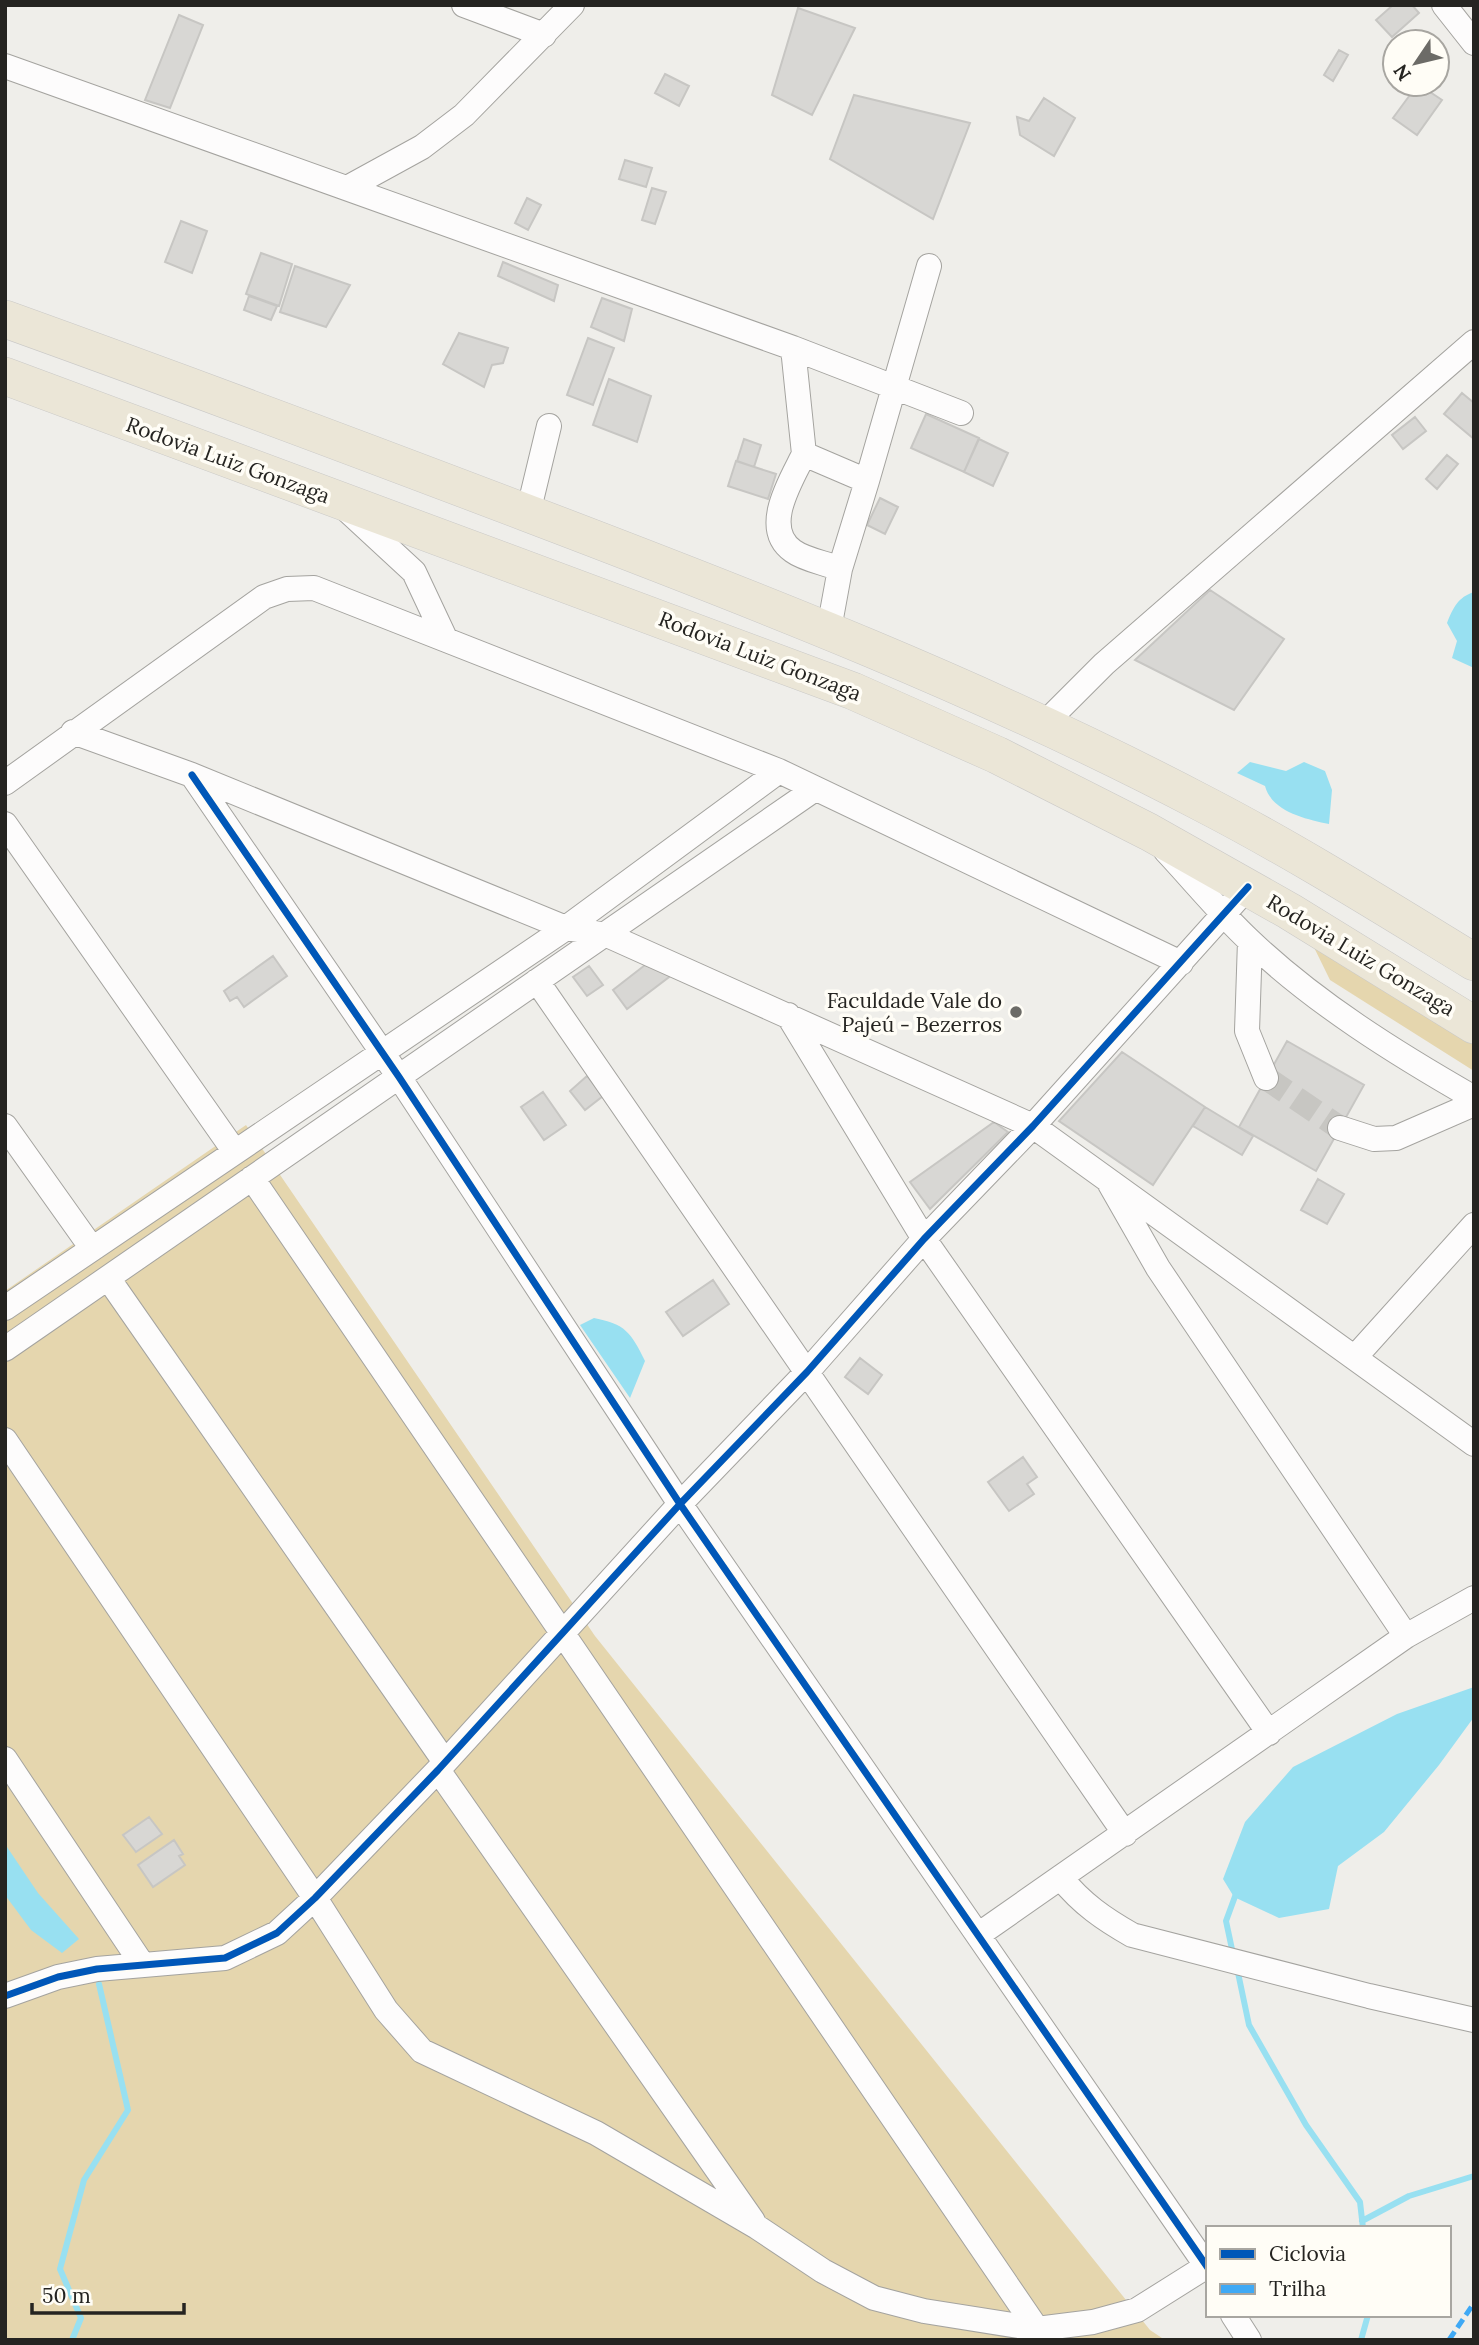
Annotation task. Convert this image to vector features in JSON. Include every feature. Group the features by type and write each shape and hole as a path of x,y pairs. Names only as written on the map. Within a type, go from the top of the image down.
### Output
{"highway":[{"path":"5,319 287,421 828,629 1042,726 1212,808 1331,874 1474,962"},
{"name":"Rodovia Luiz Gonzaga","path":"5,376 648,612 853,691 997,755 1149,832 1236,900 1474,1025"}],"street":[{"path":"464,5 544,35"},
{"path":"349,187 422,147 464,116 572,5"},
{"path":"1444,5 1474,43"},
{"path":"5,66 793,348 961,413"},
{"path":"828,629 840,569 929,266"},
{"path":"1042,726 1104,664 1474,342"},
{"path":"793,348 804,454 782,498 781,534 794,552 840,569"},
{"path":"528,513 550,426"},
{"path":"804,454 867,481"},
{"path":"335,499 414,572 445,639"},
{"path":"5,783 264,597 287,589 314,588 779,771 1181,963"},
{"path":"73,732 192,775 566,928 607,935 1033,1126 1356,1356 1474,1444"},
{"path":"5,1308 91,1247 566,928 779,771"},
{"path":"192,775 399,1077 680,1504 1206,2266"},
{"path":"5,1349 815,789"},
{"path":"5,824 235,1152"},
{"path":"5,1996 58,1977 142,1964 225,1958 277,1933 315,1898 442,1766 680,1504 807,1372 924,1239 1033,1126 1236,900"},
{"path":"1236,900 1250,941 1247,1031 1266,1078"},
{"path":"1250,941 1280,967 1403,1058 1474,1098"},
{"path":"537,981 1125,1834"},
{"path":"788,1015 924,1239 1269,1733"},
{"path":"1340,1128 1374,1139 1396,1138 1474,1104"},
{"path":"5,1126 91,1247"},
{"path":"1107,1177 1158,1268 1406,1636"},
{"path":"253,1178 1037,2329"},
{"path":"1356,1356 1474,1225"},
{"path":"108,1278 757,2227"},
{"path":"5,1440 315,1898 386,2010 422,2050 596,2133 757,2227 823,2271 874,2298 923,2311 1037,2329 1093,2322 1137,2310 1206,2268"},
{"path":"978,1935 1406,1636 1474,1598"},
{"path":"5,1759 142,1964"},
{"path":"1061,1878 1100,1917 1132,1935 1474,2020"},
{"path":"1234,2317 1248,2340"}],"shaded area":[{"path":"1302,923 1474,1043 1474,1071 1330,980"},
{"path":"246,1125 595,1636 1150,2330 1165,2340 5,2340 5,1291"}],"water":[{"path":"1474,592 1474,668 1452,658 1457,641 1447,623 1457,604"},
{"path":"1250,762 1286,771 1304,762 1325,771 1332,790 1329,824 1291,813 1275,802 1265,786 1237,773"},
{"path":"594,1318 613,1323 626,1331 645,1361 630,1398 580,1325"},
{"path":"1474,1687 1474,1717 1384,1832 1338,1866 1329,1909 1279,1918 1234,1897 1223,1879 1245,1822 1293,1767 1397,1714"},
{"path":"5,1844 38,1893 79,1939 62,1953 31,1930 5,1895"}],"building":[{"path":"1393,5 1412,5 1419,13 1402,28 1384,28 1376,20"},
{"path":"798,8 855,28 812,115 772,95"},
{"path":"179,15 203,25 170,108 145,100"},
{"path":"1339,50 1348,55 1333,81 1324,75"},
{"path":"665,74 689,86 679,106 655,93"},
{"path":"854,95 970,123 933,219 830,159"},
{"path":"1044,98 1075,118 1054,156 1020,135 1017,117 1029,121"},
{"path":"1408,98 1442,100 1417,135 1393,118"},
{"path":"625,160 652,168 646,187 619,179"},
{"path":"652,188 666,192 655,224 642,220"},
{"path":"527,198 541,205 528,230 515,223"},
{"path":"181,221 207,231 192,273 165,262"},
{"path":"261,253 292,264 279,306 246,294"},
{"path":"503,262 558,285 554,301 498,276"},
{"path":"295,266 350,285 326,327 280,312"},
{"path":"249,296 277,306 271,320 244,310"},
{"path":"602,298 632,309 624,341 591,327"},
{"path":"459,333 508,348 503,363 492,365 484,387 443,364"},
{"path":"588,338 614,348 593,405 567,395"},
{"path":"609,379 651,396 637,442 593,425"},
{"path":"1462,393 1474,403 1474,439 1444,414"},
{"path":"926,414 979,438 964,472 911,448"},
{"path":"1415,417 1426,431 1403,449 1392,435"},
{"path":"744,439 761,445 754,467 737,461"},
{"path":"979,439 1008,453 993,486 964,472"},
{"path":"1447,455 1458,464 1437,489 1426,479"},
{"path":"736,461 776,474 768,499 728,486"},
{"path":"880,498 898,507 885,534 867,525"},
{"path":"1210,590 1284,639 1234,710 1135,660"},
{"path":"273,956 287,976 244,1007 237,997 230,1001 224,991"},
{"path":"645,965 673,974 627,1009 613,990"},
{"path":"589,966 603,985 587,996 573,977"},
{"path":"1287,1041 1364,1085 1316,1171 1239,1127"},
{"path":"1122,1052 1205,1107 1153,1185 1059,1121"},
{"path":"587,1076 603,1096 585,1110 570,1091"},
{"path":"543,1092 566,1125 544,1140 521,1107"},
{"path":"1205,1107 1253,1136 1242,1155 1193,1126"},
{"path":"994,1122 1008,1132 930,1209 910,1182"},
{"path":"1318,1179 1344,1194 1327,1224 1301,1210"},
{"path":"713,1280 729,1304 683,1336 666,1312"},
{"path":"860,1358 882,1375 868,1394 845,1377"},
{"path":"1023,1457 1037,1477 1027,1484 1034,1494 1009,1511 988,1482"},
{"path":"149,1817 162,1834 136,1852 123,1835"},
{"path":"174,1840 183,1854 179,1856 185,1865 153,1887 138,1865"}],"waterway":[{"path":"1233,1954 1226,1921 1237,1891"},
{"path":"1237,1968 1249,2025 1306,2125 1360,2202 1363,2226"},
{"path":"72,2340 81,2318 60,2269 84,2180 128,2110 99,1984"},
{"path":"1362,2221 1409,2196 1474,2176"},
{"path":"1361,2340 1367,2317"}],"tunnel":[{"path":"1266,1078 1340,1128"}],"marked path":[{"path":"1449,2340 1474,2303"}],"cycle path":[{"path":"192,775 399,1077 680,1504 1206,2265"},
{"path":"5,1996 58,1977 97,1969 225,1958 277,1933 315,1898 438,1770 680,1504 807,1372 924,1239 1033,1126 1248,887"}],"place":[{"name":"Faculdade Vale do Pajeú - Bezerros","path":"1016,1012"}]}
